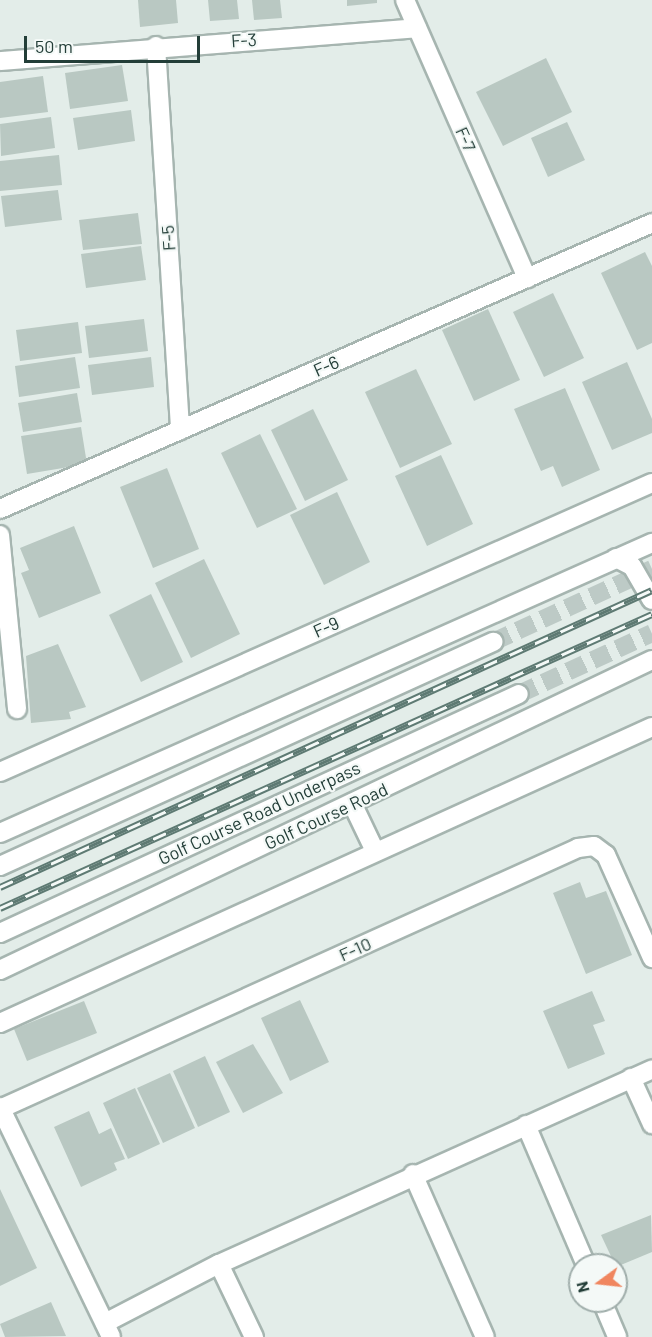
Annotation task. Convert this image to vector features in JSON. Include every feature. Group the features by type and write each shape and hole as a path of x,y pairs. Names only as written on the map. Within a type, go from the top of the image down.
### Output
{"street":[{"name":"F-7","path":"405,0 527,278"},
{"name":"F-3","path":"0,60 156,46 417,28"},
{"name":"F-5","path":"156,46 180,430"},
{"name":"F-6","path":"0,509 652,223"},
{"name":"F-9","path":"0,772 652,483"},
{"path":"0,535 17,709"},
{"path":"0,833 652,543"},
{"path":"616,558 632,566 652,600"},
{"path":"0,866 493,642"},
{"name":"Golf Course Road","path":"0,970 652,660"},
{"name":"Golf Course Road Underpass","path":"0,933 519,694"},
{"path":"0,1023 652,727"},
{"path":"352,803 375,851"},
{"name":"F-10","path":"0,1108 578,848 594,846 606,855 652,958"},
{"path":"0,1108 108,1330 219,1264 413,1174 652,1069"},
{"path":"632,1078 652,1124"},
{"path":"526,1125 581,1253"},
{"path":"413,1174 484,1337"},
{"path":"219,1264 254,1337"},
{"path":"607,1313 617,1337"}],"building":[{"path":"138,0 176,0 178,23 140,27"},
{"path":"208,0 237,0 239,19 210,21"},
{"path":"252,0 280,0 282,18 254,20"},
{"path":"347,0 377,0 377,3 347,6"},
{"path":"546,58 572,112 503,146 476,92"},
{"path":"122,65 128,101 70,109 65,73"},
{"path":"43,76 48,112 0,118 0,82"},
{"path":"131,110 135,141 78,150 73,118"},
{"path":"51,117 55,148 1,156 0,124"},
{"path":"567,122 585,160 548,177 531,138"},
{"path":"59,155 62,185 0,191 0,161"},
{"path":"58,190 62,220 5,227 1,196"},
{"path":"138,213 142,244 83,250 79,220"},
{"path":"141,246 146,280 86,288 81,254"},
{"path":"645,252 652,266 652,343 637,350 601,273"},
{"path":"553,293 584,358 544,377 513,312"},
{"path":"488,309 520,380 474,401 442,330"},
{"path":"144,319 148,351 89,358 85,326"},
{"path":"78,322 82,353 20,361 16,330"},
{"path":"75,357 80,388 19,397 15,366"},
{"path":"151,357 154,387 92,395 88,365"},
{"path":"627,362 652,419 652,433 612,450 582,382"},
{"path":"416,369 452,444 400,468 365,392"},
{"path":"565,388 600,470 562,487 553,466 541,471 514,409"},
{"path":"77,393 82,422 23,432 18,403"},
{"path":"313,409 348,480 305,501 271,430"},
{"path":"81,427 87,464 27,474 21,436"},
{"path":"260,434 297,509 257,528 221,453"},
{"path":"441,455 473,524 427,546 395,476"},
{"path":"167,468 199,549 153,568 120,487"},
{"path":"337,492 370,562 324,585 290,515"},
{"path":"74,526 101,593 39,618 21,573 29,570 20,548"},
{"path":"204,559 240,634 191,658 155,583"},
{"path":"151,594 183,662 141,682 109,615"},
{"path":"58,644 86,707 69,712 71,719 31,723 26,656"},
{"path":"580,882 586,898 606,891 632,955 586,974 553,893"},
{"path":"592,991 605,1021 593,1025 605,1054 568,1069 543,1011"},
{"path":"300,1000 329,1062 290,1081 261,1018"},
{"path":"84,1001 97,1033 27,1061 14,1029"},
{"path":"253,1044 283,1093 243,1113 216,1062"},
{"path":"205,1056 230,1112 198,1127 173,1071"},
{"path":"170,1073 195,1128 163,1143 137,1088"},
{"path":"135,1088 160,1144 128,1159 103,1103"},
{"path":"89,1111 99,1134 111,1128 125,1159 114,1163 117,1170 81,1187 54,1127"},
{"path":"0,1189 37,1268 0,1286"},
{"path":"651,1215 652,1252 628,1262 628,1253 609,1253 601,1235"},
{"path":"51,1302 66,1336 5,1337 0,1324"}],"tunnel":[{"path":"493,642 652,569"},
{"path":"519,694 652,633"}],"railway":[{"path":"0,887 652,590"},
{"path":"0,908 652,614"}]}
